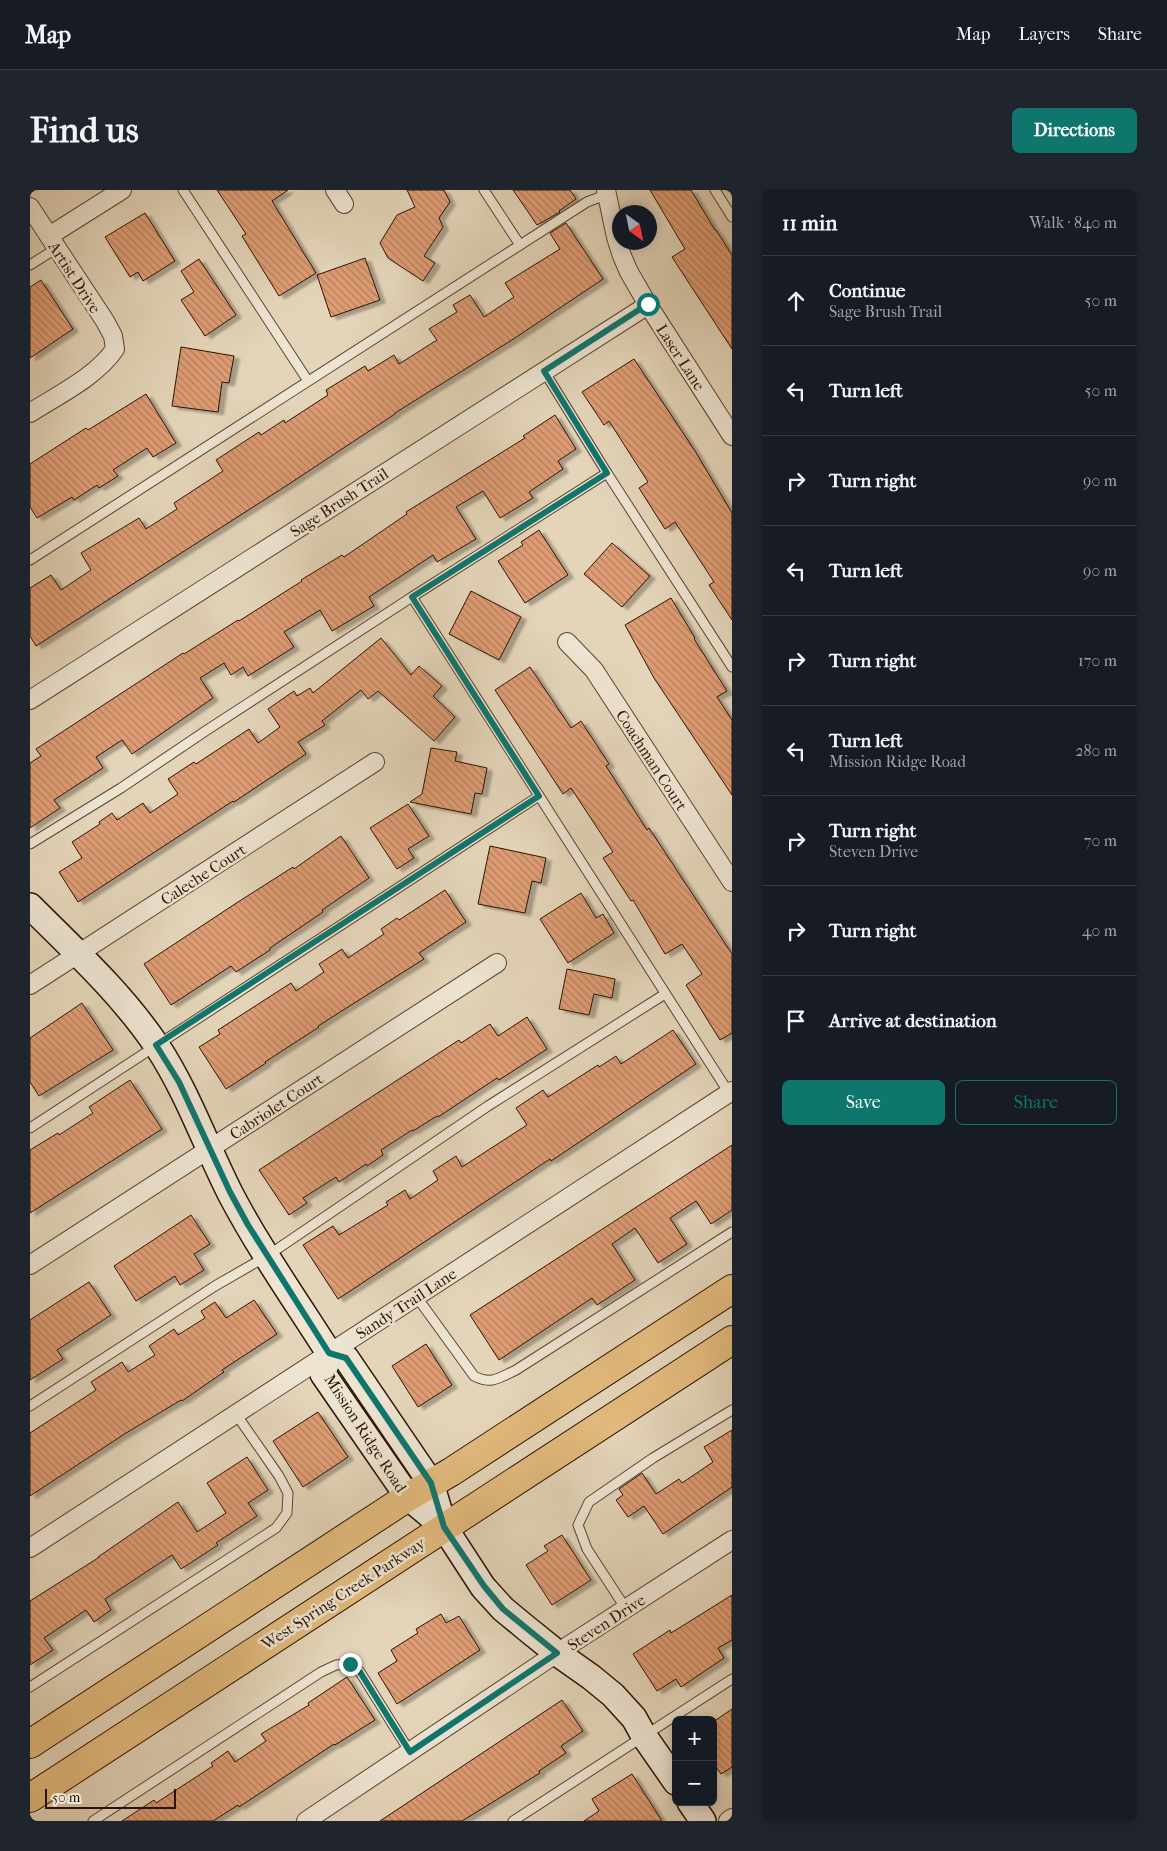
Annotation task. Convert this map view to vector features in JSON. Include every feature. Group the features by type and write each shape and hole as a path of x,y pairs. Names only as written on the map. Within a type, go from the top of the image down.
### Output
{"main road":[{"path":"30,1744 408,1497 732,1289"},
{"name":"West Spring Creek Parkway","path":"30,1798 732,1340"}],"street":[{"path":"53,242 122,190"},
{"name":"Laser Lane","path":"608,192 622,256 648,304 732,436"},
{"name":"Artist Drive","path":"30,207 113,336 115,349 106,361 93,372 30,413"},
{"name":"Sage Brush Trail","path":"30,700 648,304"},
{"name":"Coachman Court","path":"567,642 594,670 732,882"},
{"name":"Caleche Court","path":"30,985 375,762"},
{"name":"Mission Ridge Road","path":"30,906 126,1006 156,1045 179,1082 248,1225 329,1353 346,1358 431,1483 444,1527"},
{"name":"Cabriolet Court","path":"30,1264 497,963"},
{"name":"Sandy Trail Lane","path":"30,1548 731,1092"},
{"name":"Mission Ridge Road","path":"329,1353 323,1374 408,1497 444,1527 484,1586 503,1609 613,1695 634,1718 672,1776"},
{"name":"Steven Drive","path":"306,1821 557,1653 732,1540"},
{"path":"693,1806 703,1821"},
{"path":"728,1821 732,1818"}],"lane":[{"path":"183,190 308,382"},
{"path":"484,190 520,245"},
{"path":"715,190 732,217"},
{"path":"30,560 587,202 608,192"},
{"path":"30,265 53,242"},
{"path":"544,371 607,473 732,667"},
{"path":"30,844 121,788 412,597 607,473"},
{"path":"412,597 666,994 731,1092"},
{"path":"30,1128 539,796"},
{"path":"30,1406 215,1286 267,1256 488,1106 666,994"},
{"path":"416,1296 474,1376 483,1380 495,1380 516,1370 732,1232"},
{"path":"626,1609 587,1549 578,1525 589,1502 653,1458 732,1410"},
{"path":"30,1687 276,1528 288,1514 288,1493 279,1476 236,1414"},
{"path":"93,1821 320,1672 336,1665 350,1664 360,1672 410,1752"},
{"path":"513,1821 732,1679"}],"building":[{"path":"217,190 288,190 272,201 316,273 279,296 242,236 246,234"},
{"path":"407,190 444,190 450,202 439,218 443,227 424,256 435,263 423,281 388,258 380,243 397,215 415,207"},
{"path":"513,190 570,190 576,199 560,212 537,225"},
{"path":"650,190 691,190 732,255 732,349 672,257 685,249"},
{"path":"145,213 175,261 143,281 138,272 130,277 105,237"},
{"path":"566,223 603,279 515,338 395,413 289,484 36,646 30,636 30,588 51,575 61,590 91,570 81,553 139,518 146,529 177,509 174,503 223,471 216,460 259,432 261,435 284,420 285,423 328,395 326,390 365,366 368,371 394,355 399,364 437,340 429,329 457,312 453,305 470,295 484,317 514,297 505,283 560,249 550,233"},
{"path":"365,258 380,300 331,317 317,275"},
{"path":"199,259 236,315 205,336 181,300 194,292 181,271"},
{"path":"41,280 73,329 30,358 30,287"},
{"path":"181,347 234,356 229,383 222,382 218,412 172,406"},
{"path":"634,359 695,451 732,513 732,620 709,585 714,582 675,522 665,529 639,488 648,482 609,421 604,425 582,392"},
{"path":"146,394 176,443 153,457 147,448 113,470 118,476 99,488 97,485 74,500 72,497 37,518 30,507 30,464 86,428 88,430"},
{"path":"555,415 576,449 558,461 563,469 529,492 533,498 500,518 483,491 456,507 476,539 437,562 433,555 369,597 374,606 332,631 320,610 284,632 294,647 248,676 243,667 231,675 224,663 200,678 213,698 132,754 122,740 96,757 103,768 54,800 60,808 30,828 30,763 41,756 36,749 183,653 239,621 342,555 344,557 407,514 406,512 525,438 523,436"},
{"path":"539,530 568,575 525,603 498,561 523,545 521,542"},
{"path":"612,543 650,576 622,607 584,574"},
{"path":"471,591 521,617 499,660 449,634"},
{"path":"671,598 727,691 717,697 732,720 732,795 654,678 625,625"},
{"path":"381,638 411,675 419,666 442,686 433,696 455,717 434,741 378,691 368,699 361,690 322,721 325,725 298,742 306,754 78,902 59,872 82,858 72,842 100,824 99,822 112,813 117,820 143,803 150,813 178,794 168,779 194,762 196,764 249,729 258,743 280,727 268,709 294,691 297,696 310,688 313,693"},
{"path":"530,667 571,728 581,721 609,764 606,766 647,830 649,828 732,954 732,1033 720,1040 686,985 702,974 682,944 665,954 633,900 631,901 603,858 613,852 571,788 563,794 495,690"},
{"path":"431,748 457,752 455,761 487,768 482,794 475,793 471,814 410,802 422,794"},
{"path":"408,804 429,836 408,849 414,858 397,869 370,828"},
{"path":"341,836 369,878 322,910 323,912 270,948 270,950 236,972 231,966 171,1005 144,964 293,867 294,869"},
{"path":"490,846 546,858 541,883 532,881 525,913 478,904"},
{"path":"445,890 466,922 419,953 424,959 318,1026 226,1089 199,1047 220,1034 218,1030 291,983 296,991 324,972 319,964 342,949 348,958 384,934 381,929 397,918 399,920"},
{"path":"581,893 596,918 603,914 614,933 568,963 540,919"},
{"path":"567,969 615,979 612,998 594,994 589,1015 559,1009"},
{"path":"82,1003 113,1050 39,1096 30,1082 30,1038"},
{"path":"527,1017 547,1049 499,1080 497,1078 438,1117 412,1130 381,1150 383,1155 367,1166 366,1164 339,1182 336,1177 303,1198 307,1203 289,1215 259,1170 459,1040 461,1043 490,1024 498,1036"},
{"path":"673,1030 696,1064 551,1161 550,1159 338,1299 303,1245 333,1226 339,1235 388,1205 386,1202 405,1190 410,1199 438,1180 433,1171 456,1156 462,1167 527,1125 516,1108 543,1090 548,1097 598,1065 599,1067 616,1056 621,1064"},
{"path":"130,1080 162,1129 30,1213 30,1150 58,1133 59,1135 93,1113 89,1107"},
{"path":"732,1145 732,1210 711,1224 696,1201 670,1218 687,1244 658,1263 635,1228 612,1244 635,1280 597,1305 592,1298 499,1360 470,1315"},
{"path":"191,1215 210,1244 194,1254 204,1270 180,1285 175,1276 136,1301 114,1266"},
{"path":"89,1282 111,1315 57,1350 63,1359 30,1380 30,1320"},
{"path":"254,1300 277,1334 222,1370 224,1372 182,1401 126,1433 30,1496 30,1433 96,1390 91,1382 122,1362 128,1372 155,1355 149,1346 174,1329 178,1335 205,1318 201,1311 215,1302 226,1318"},
{"path":"426,1344 452,1385 418,1407 392,1366"},
{"path":"318,1412 348,1457 303,1487 273,1441"},
{"path":"732,1430 732,1487 663,1534 644,1506 628,1517 616,1500 623,1495 619,1489 642,1473 656,1494 679,1479 682,1483 713,1462 704,1447"},
{"path":"247,1457 268,1490 248,1503 257,1516 181,1569 172,1555 105,1599 111,1610 94,1622 86,1610 44,1638 53,1650 30,1665 30,1601 98,1558 178,1502 197,1532 226,1513 207,1483"},
{"path":"562,1535 591,1580 552,1605 526,1565 548,1551 544,1546"},
{"path":"732,1595 732,1640 718,1648 724,1658 681,1687 676,1679 657,1691 633,1654 670,1630 671,1633"},
{"path":"441,1614 446,1623 459,1616 480,1650 397,1704 378,1673 397,1661 391,1650 418,1633 416,1629"},
{"path":"347,1677 375,1720 334,1744 239,1807 238,1805 213,1821 122,1821 154,1800 156,1803 213,1766 211,1763 228,1751 235,1762 266,1741 261,1734 309,1705 308,1703"},
{"path":"562,1700 583,1731 561,1746 566,1753 539,1771 540,1773 462,1821 380,1821"},
{"path":"732,1709 732,1767 721,1774 717,1768 717,1719"},
{"path":"632,1774 662,1821 584,1821 599,1811 592,1799"}],"route":[{"path":"350,1664 360,1672 410,1752 557,1653 503,1609 465,1561 444,1527 431,1483 346,1358 329,1353 248,1225 230,1192 179,1082 156,1045 539,796 412,597 607,473 544,371 648,304"}]}
